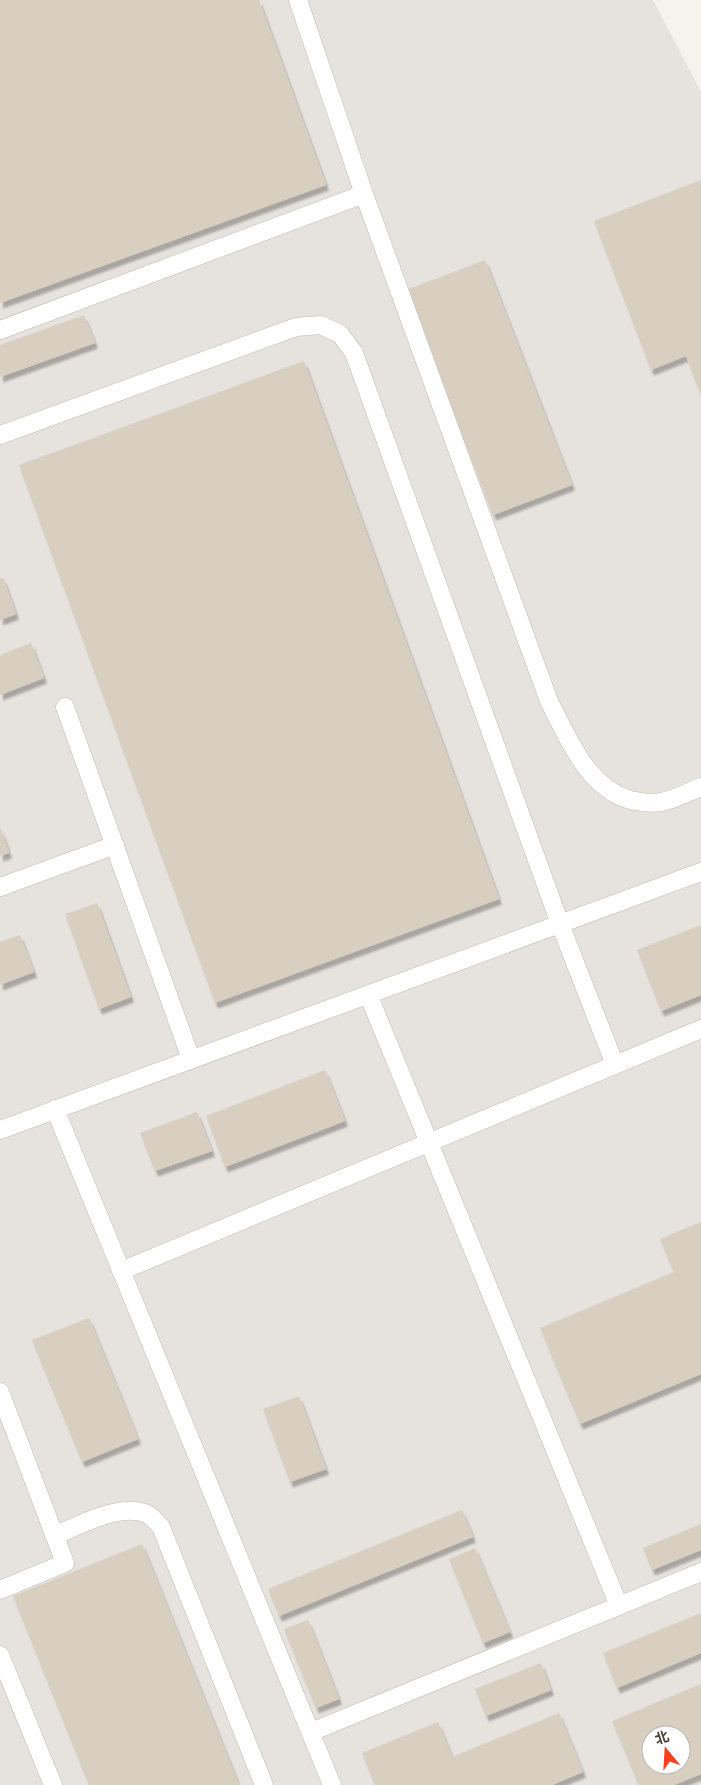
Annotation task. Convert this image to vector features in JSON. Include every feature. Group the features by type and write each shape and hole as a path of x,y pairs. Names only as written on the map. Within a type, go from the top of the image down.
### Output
{"lane":[{"path":"298,0 364,194 549,701 566,735 591,775 608,790 624,798 642,803 661,802 701,787"},
{"path":"0,330 364,194"},
{"path":"0,436 296,327 321,325 340,334 354,353 560,924 614,1065"},
{"path":"65,707 191,1059"},
{"path":"0,887 115,845"},
{"path":"0,1130 701,872"},
{"path":"368,994 619,1606"},
{"path":"121,1271 701,1029"},
{"path":"55,1110 332,1785"},
{"path":"0,1392 64,1563 0,1590"},
{"path":"54,1536 110,1513 132,1510 148,1514 161,1527 264,1785"},
{"path":"310,1732 701,1572"},
{"path":"0,1656 53,1785"}],"shaded area":[{"path":"0,0 653,0 701,92 701,1785 0,1785"}],"building":[{"path":"0,0 259,0 326,185 0,303"},
{"path":"701,180 701,396 686,356 651,370 594,221"},
{"path":"485,260 572,485 493,515 406,290"},
{"path":"84,315 95,343 0,377 0,345"},
{"path":"304,361 499,899 215,1003 19,465"},
{"path":"3,578 16,614 0,620 0,579"},
{"path":"31,643 44,678 0,695 0,655"},
{"path":"0,827 9,853 0,856"},
{"path":"97,903 131,997 99,1009 65,914"},
{"path":"701,925 701,995 661,1011 637,950"},
{"path":"20,935 34,972 0,985 0,942"},
{"path":"325,1070 345,1121 225,1167 206,1116"},
{"path":"197,1112 212,1151 155,1171 140,1133"},
{"path":"701,1222 701,1374 580,1424 540,1328 674,1272 660,1239"},
{"path":"89,1318 138,1439 82,1462 32,1340"},
{"path":"299,1396 326,1469 290,1482 263,1409"},
{"path":"462,1510 473,1537 279,1616 268,1589"},
{"path":"701,1524 701,1550 652,1570 643,1548"},
{"path":"142,1544 239,1785 89,1785 13,1596"},
{"path":"475,1548 510,1632 483,1643 449,1559"},
{"path":"701,1613 701,1653 617,1688 603,1653"},
{"path":"308,1620 339,1699 316,1708 284,1629"},
{"path":"541,1663 551,1690 486,1716 475,1689"},
{"path":"701,1684 701,1774 674,1785 639,1785 612,1721"},
{"path":"559,1713 583,1772 552,1785 375,1785 362,1753 438,1722 452,1757"}]}
